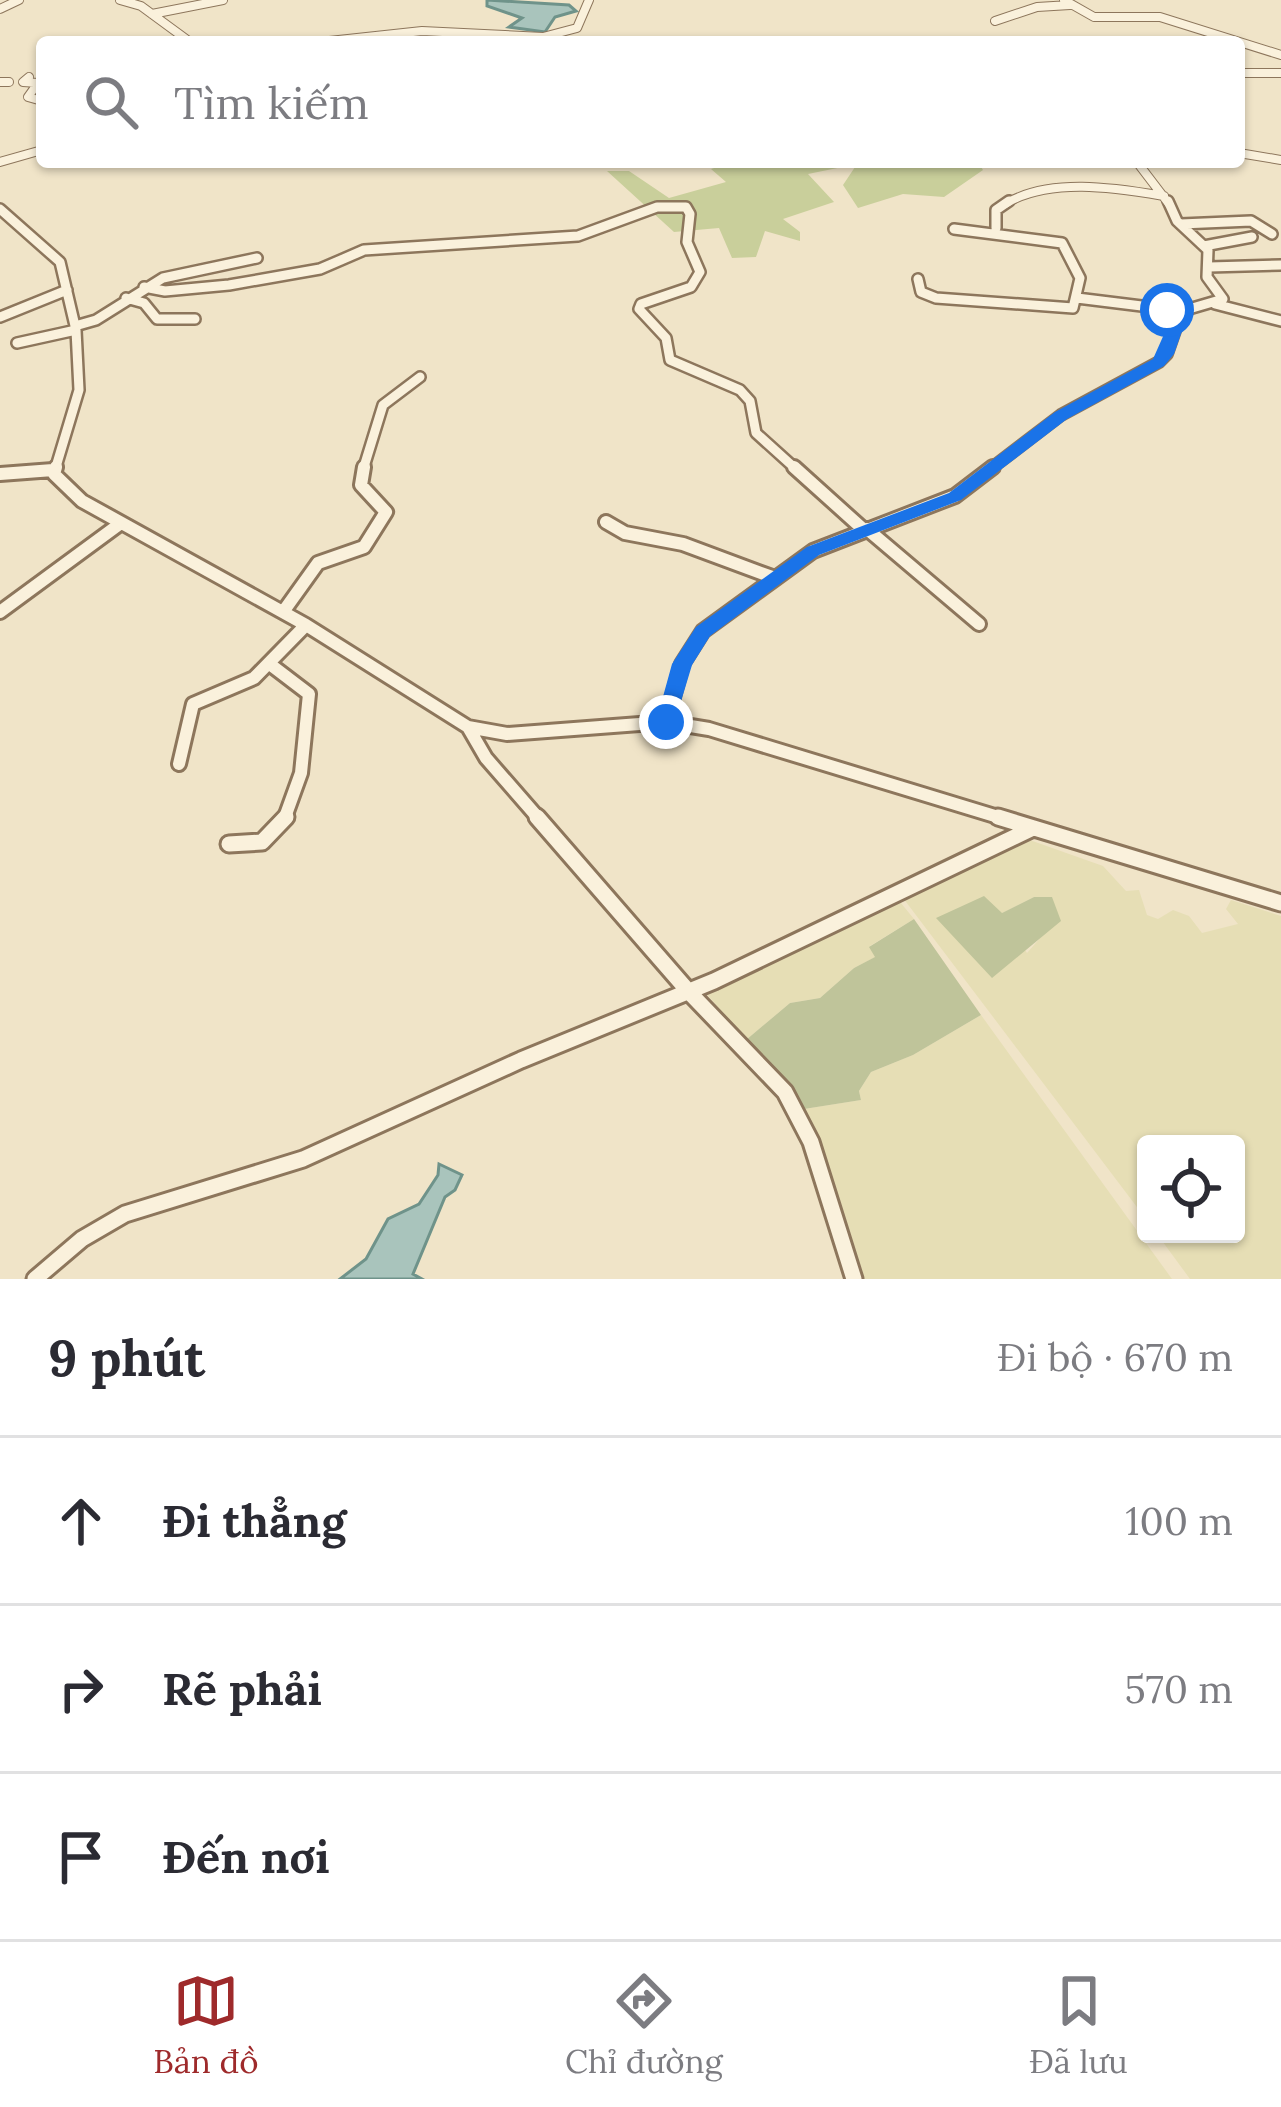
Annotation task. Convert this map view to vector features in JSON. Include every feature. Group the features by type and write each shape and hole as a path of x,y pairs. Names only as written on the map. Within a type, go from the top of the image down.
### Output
{"street":[{"path":"0,9 19,0"},
{"path":"120,0 152,14 182,36"},
{"path":"152,14 223,0"},
{"path":"526,36 556,35 577,28 589,0"},
{"path":"995,21 1067,3 1098,17 1166,19 1219,36"},
{"path":"375,36 430,30 487,36"},
{"path":"1245,44 1281,56"},
{"path":"1245,73 1281,74"},
{"path":"29,77 24,84 36,83"},
{"path":"0,162 36,152"},
{"path":"1245,154 1281,160"},
{"path":"1077,298 1182,311 1224,297 1207,277 1210,255 1180,224 1142,168"},
{"path":"996,228 996,210 1021,194 1123,189 1165,196"},
{"path":"144,287 178,290 229,285 320,269 364,250 578,236 657,207 686,207 690,214 687,242 700,272 691,287 641,304 639,309 666,338 670,360 740,390 750,401 756,434 979,624"},
{"path":"0,209 60,262 75,328 79,390 53,470"},
{"path":"1180,224 1251,221 1272,234"},
{"path":"918,279 921,292 930,296 1071,310 1080,278 1058,240 954,230"},
{"path":"1204,246 1252,237"},
{"path":"17,343 96,320 144,287 199,266 257,258"},
{"path":"1209,267 1281,265"},
{"path":"0,317 67,290"},
{"path":"126,298 144,303 157,319 195,319"},
{"path":"1214,304 1281,321"},
{"path":"666,722 691,646 772,577 813,551 955,496 1061,415 1159,362 1167,354 1182,311"},
{"path":"283,612 312,569 364,547 386,512 361,485 366,450 388,396 420,377"},
{"path":"0,474 53,470"},
{"path":"53,470 82,501 306,625 468,727 507,734 666,722 709,729 1281,903"},
{"path":"606,522 625,533 683,544 772,577"},
{"path":"0,612 121,523"},
{"path":"179,764 193,704 235,689 271,665 306,625"},
{"path":"229,844 248,845 270,838 281,825 300,775 309,694 271,665"},
{"path":"468,727 486,758 689,992 785,1092 801,1115 854,1279"},
{"path":"486,758 507,734"},
{"path":"35,1279 82,1239 125,1214 303,1159 521,1060 689,992 1034,828"}],"shaded area":[{"path":"1024,838 1103,866 1126,891 1139,890 1147,915 1158,919 1173,910 1189,916 1202,933 1238,924 1226,909 1231,900 1281,916 1281,1279 1190,1279 1164,1243 1245,1243 1245,1135 1137,1135 1137,1207 900,894","holes":["1034,897 1043,899 1055,921 1027,953 1002,913"]},
{"path":"896,897 914,919 870,946 876,957 854,968 820,998 790,1003 746,1040 704,991"},
{"path":"981,1015 1137,1231 1137,1243 1146,1243 1172,1279 858,1279 804,1109 861,1100 859,1091 871,1072 913,1055"}],"green space":[{"path":"837,168 808,174 834,202 783,219 800,232 800,241 765,231 756,257 732,258 719,228 674,232 607,171 629,171 669,198 726,182 711,169"},
{"path":"854,168 983,170 944,197 903,194 858,208 843,185"},
{"path":"984,896 1002,913 1034,897 1052,897 1061,921 992,978 936,918"},
{"path":"914,919 981,1015 913,1055 871,1072 859,1091 861,1100 804,1109 746,1040 790,1003 820,998 854,968 875,957 869,947"}],"water":[{"path":"487,0 569,5 576,11 555,17 545,32 509,27 522,18 487,6"},
{"path":"439,1164 462,1175 455,1190 445,1197 413,1274 422,1279 340,1279 366,1259 388,1219 419,1204 438,1175"}],"route":[{"path":"666,722 682,664 703,632 813,551 955,496 1061,415 1159,362 1167,354 1182,311 1167,310"}]}
